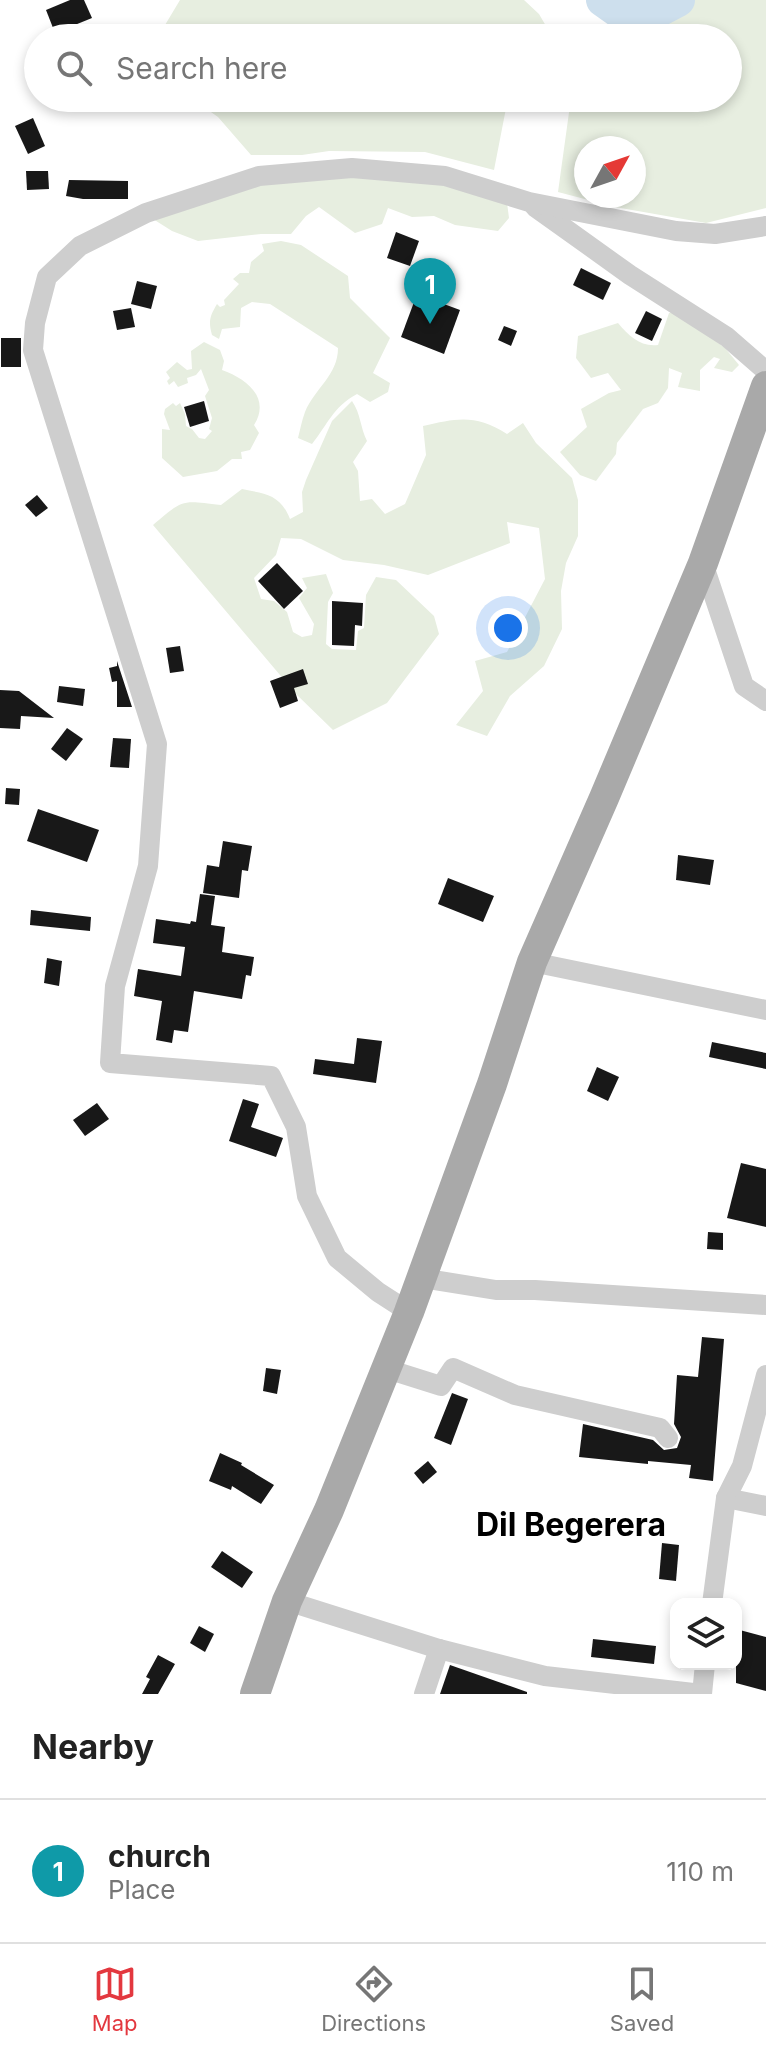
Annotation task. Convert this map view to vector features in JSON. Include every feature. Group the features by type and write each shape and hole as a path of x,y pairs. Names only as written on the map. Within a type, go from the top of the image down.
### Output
{"main road":[{"path":"255,1694 287,1601 329,1510 409,1312 492,1084 532,962 703,563 766,386"}],"street":[{"path":"409,1312 378,1292 337,1258 307,1196 296,1127 271,1076 110,1063 115,986 148,866 157,744 33,350 35,323 47,277 80,246 146,213 259,176 352,168 445,176 529,202 676,231 715,234 766,226"},
{"path":"529,202 630,275 727,337 766,371"},
{"path":"703,563 744,686 766,701"},
{"path":"532,962 766,1010"},
{"path":"421,1278 496,1290 766,1305"},
{"path":"387,1369 441,1386 453,1368 515,1395 660,1428 668,1438"},
{"path":"713,1598 726,1498 742,1466 766,1375"},
{"path":"726,1498 766,1506"},
{"path":"287,1601 544,1685 702,1694 704,1670"},
{"path":"424,1694 439,1649"}],"shaded area":[{"path":"180,0 524,0 545,24 166,24"},
{"path":"681,0 766,0 766,208 706,223 621,208 646,208 646,136 574,136 574,196 558,192 569,112 742,112 742,24 627,24"},
{"path":"211,112 505,112 494,170 425,152 329,151 302,155 251,155"},
{"path":"361,170 506,195 509,218 498,231 455,225 434,216 412,217 388,208 382,224 355,233 319,207 306,216 291,234 198,241 172,231 153,219 230,188"},
{"path":"281,241 301,245 348,276 350,298 390,338 373,373 390,383 388,392 370,402 357,394 349,399 336,410 312,444 298,438 302,422 309,403 334,366 338,348 270,304 252,302 241,308 240,327 222,329 219,339 212,335 210,326 217,304 220,307 225,305 224,300 239,284 233,279 240,273 249,273 251,262 264,251 262,244"},
{"path":"678,312 725,348 739,365 732,372 714,368 720,359 714,357 700,370 700,391 678,387 682,373 669,368 668,388 658,403 643,409 617,443 616,454 596,481 580,475 560,452 587,427 581,409 609,393 621,390 608,373 591,378 576,358 578,336 618,323 635,340 658,345 669,313"},
{"path":"204,342 220,350 224,361 222,370 248,384 254,391 260,406 254,425 259,433 250,450 241,452 242,459 232,459 217,471 183,477 162,458 162,429 170,430 165,409 173,403 176,406 180,403 186,426 199,438 205,439 212,431 209,429 212,418 205,396 209,390 201,369 187,378 188,383 178,387 174,381 169,385 167,381 170,378 166,372 177,362 187,370 192,369 191,351"},
{"path":"352,401 367,441 353,462 358,471 360,501 372,499 385,514 405,504 426,455 423,426 446,421 486,423 507,434 523,423 536,443 572,478 578,500 578,536 566,563 561,591 562,629 544,666 510,696 487,736 456,725 483,691 475,661 507,652 545,579 539,528 507,522 510,543 428,575 343,560 301,539 281,538 276,555 254,578 261,599 274,601 287,612 293,632 302,637 312,635 314,624 299,598 307,588 302,578 326,574 333,593 328,602 326,644 332,649 356,650 358,631 364,628 366,595 376,577 396,580 434,616 439,634 387,703 333,730 296,694 153,525 183,503 221,505 242,489 277,500 290,519 303,512 302,492 332,421"}],"building":[{"path":"70,0 84,0 92,18 77,24 51,24 46,10"},
{"path":"33,118 45,146 28,154 15,126"},
{"path":"26,171 48,171 49,189 27,190"},
{"path":"69,180 128,181 128,199 66,196"},
{"path":"396,232 419,241 410,266 387,258"},
{"path":"581,268 611,283 603,300 573,285"},
{"path":"137,281 157,286 151,309 131,304"},
{"path":"417,294 460,310 444,354 401,337"},
{"path":"131,308 135,327 117,330 113,311"},
{"path":"646,311 662,319 652,341 635,333"},
{"path":"504,326 517,331 511,346 498,340"},
{"path":"1,338 21,338 21,367 1,367"},
{"path":"204,401 209,421 190,427 184,407"},
{"path":"37,495 48,508 36,517 25,505"},
{"path":"277,563 303,591 284,609 258,581"},
{"path":"332,601 363,603 362,626 355,625 354,646 332,645"},
{"path":"180,646 184,671 170,673 166,648"},
{"path":"117,661 132,707 117,707 117,681 112,682 109,668 117,666"},
{"path":"303,669 308,684 294,688 298,701 280,708 270,681"},
{"path":"59,686 85,689 83,706 57,702"},
{"path":"0,690 19,691 54,718 21,716 20,729 0,728"},
{"path":"67,728 83,739 66,761 51,749"},
{"path":"113,738 131,739 129,768 110,767"},
{"path":"6,788 20,789 19,805 5,804"},
{"path":"38,809 99,830 87,862 27,841"},
{"path":"223,841 252,846 248,871 242,870 239,898 203,893 207,865 219,867"},
{"path":"678,855 714,860 710,885 676,880"},
{"path":"448,878 494,896 483,922 438,904"},
{"path":"200,894 215,896 211,925 225,927 222,952 254,957 251,976 246,975 242,999 194,991 188,1032 174,1030 172,1043 156,1040 162,1001 134,996 138,969 181,976 185,947 153,943 156,919 190,924 191,921 196,922"},
{"path":"31,910 91,917 90,931 30,925"},
{"path":"47,958 62,961 59,986 44,983"},
{"path":"357,1038 382,1041 376,1083 313,1074 315,1059 354,1064"},
{"path":"712,1042 766,1053 766,1069 709,1057"},
{"path":"597,1067 619,1077 608,1101 587,1091"},
{"path":"243,1099 259,1104 251,1127 283,1138 276,1157 229,1141"},
{"path":"97,1103 109,1119 85,1136 73,1120"},
{"path":"741,1163 766,1169 766,1227 727,1218"},
{"path":"708,1232 723,1233 723,1250 707,1249"},
{"path":"702,1337 724,1339 713,1481 689,1478 691,1465 579,1457 583,1424 653,1440 664,1450 677,1448 681,1437 674,1424 677,1375 698,1377"},
{"path":"266,1368 281,1370 277,1394 263,1391"},
{"path":"452,1393 468,1399 451,1445 434,1438"},
{"path":"220,1453 242,1463 274,1485 261,1504 232,1486 231,1490 209,1481"},
{"path":"428,1461 437,1472 423,1484 414,1473"},
{"path":"662,1543 679,1545 676,1581 659,1579"},
{"path":"222,1551 253,1572 242,1588 211,1567"},
{"path":"199,1626 214,1634 205,1652 190,1643"},
{"path":"742,1631 766,1637 766,1691 736,1683 736,1670 742,1670"},
{"path":"593,1639 656,1646 654,1664 591,1657"},
{"path":"158,1655 175,1664 158,1694 142,1694 150,1679 146,1677"},
{"path":"450,1665 527,1692 527,1694 440,1694"}],"waterway":[{"path":"603,0 627,17 659,10 678,0"}],"place":[{"name":"church","path":"430,324"}],"district":[{"name":"Dil Begerera","path":"571,1524"}]}
